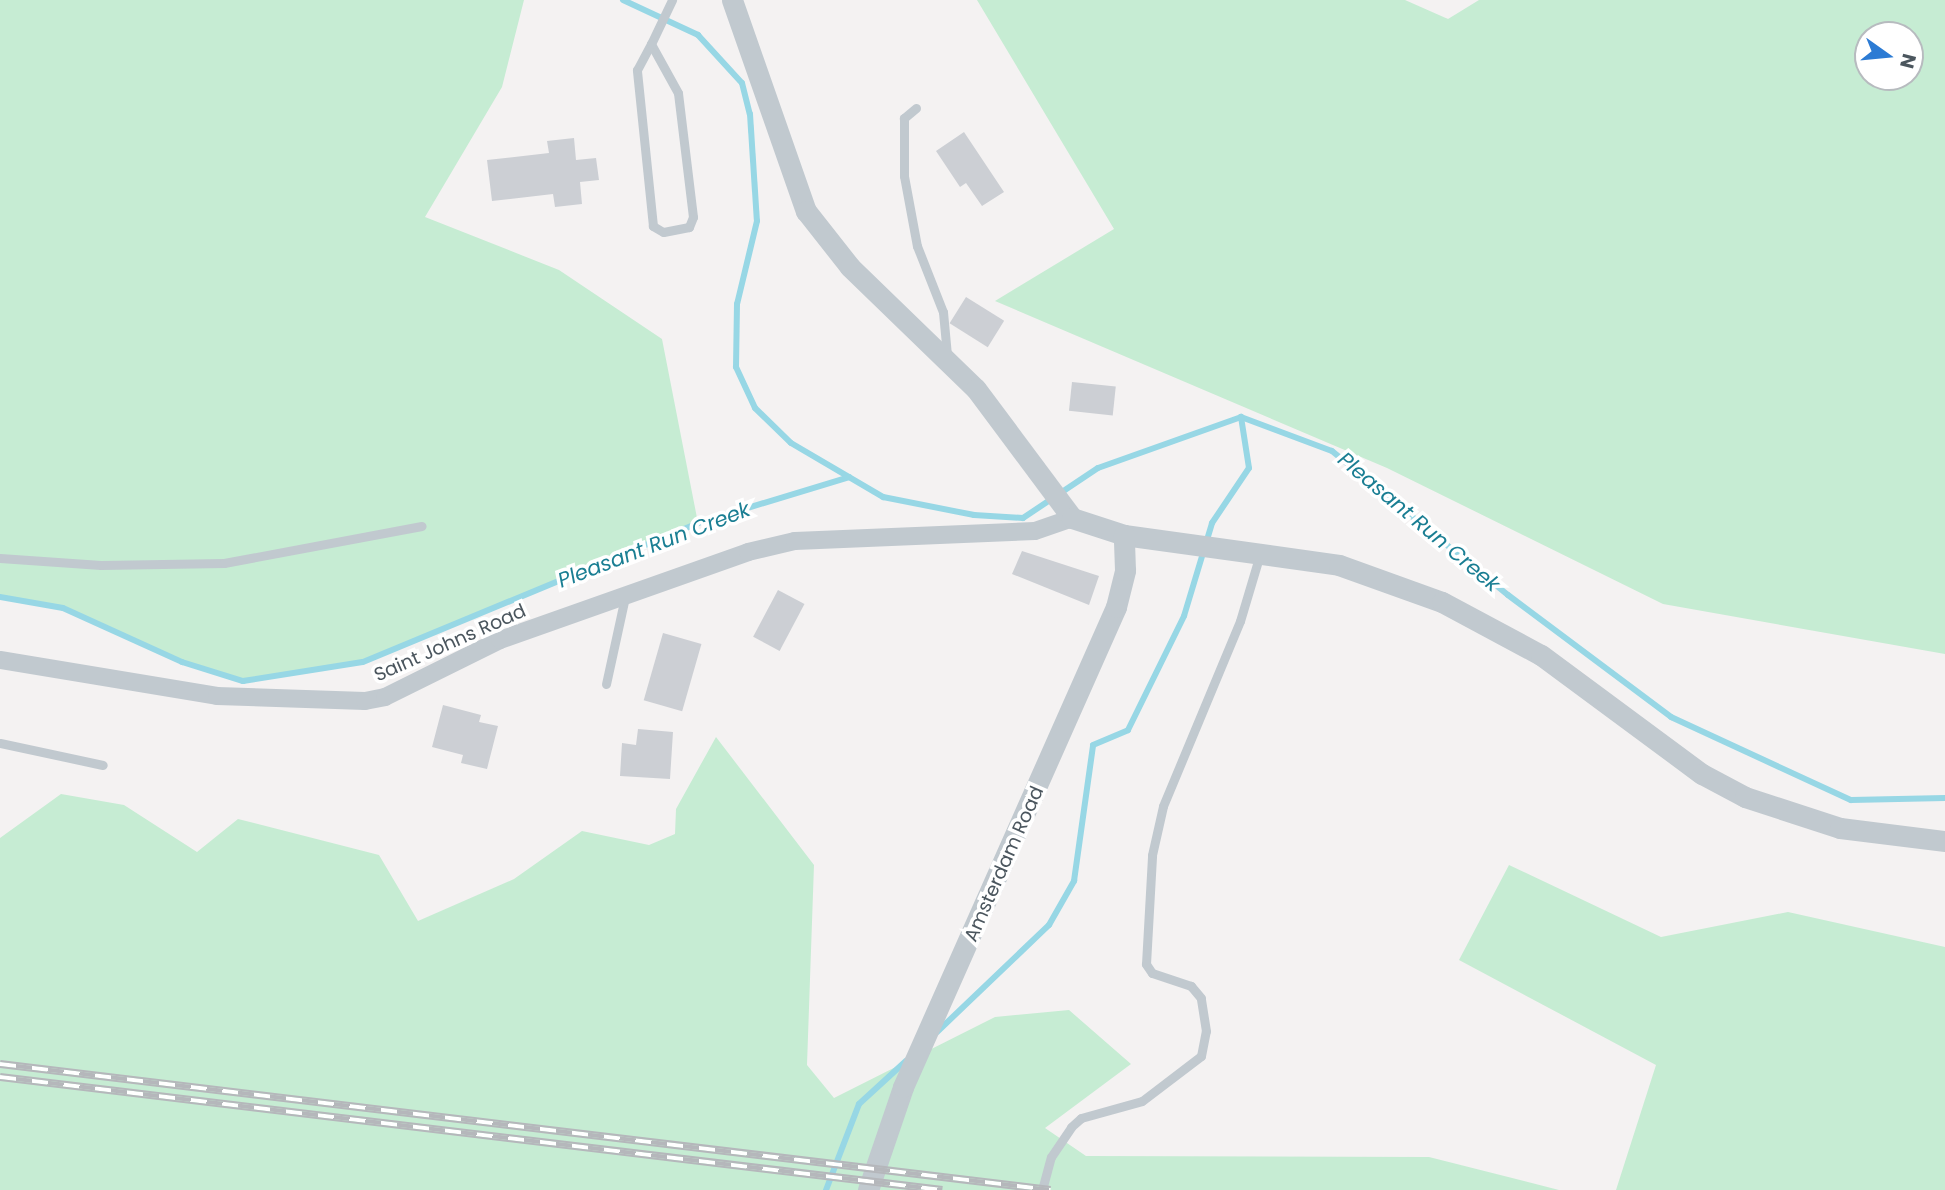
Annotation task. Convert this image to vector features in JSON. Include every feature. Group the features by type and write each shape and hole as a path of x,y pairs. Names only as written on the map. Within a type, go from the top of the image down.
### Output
{"street":[{"path":"733,0 806,211 850,267 947,357 1044,480 1067,514 1124,536 1260,552 1339,565 1442,602 1498,629 1702,774 1745,797 1840,828 1945,841"},
{"name":"Saint Johns Road","path":"0,660 217,696 365,701 385,697 500,640 748,552 795,541 1035,531 1067,514"},
{"name":"Amsterdam Road","path":"868,1190 903,1087 1116,607 1125,570 1124,536"}],"lane":[{"path":"654,39 678,93 693,217 689,228 663,232 653,226 637,70 671,1"},
{"path":"916,108 904,118 904,176 917,246 943,312 947,357"},
{"path":"0,558 101,565 224,563 422,526"},
{"path":"1042,1190 1051,1157 1071,1127 1081,1118 1142,1101 1201,1056 1206,1031 1201,998 1191,986 1152,972 1146,964 1152,855 1163,806 1240,621 1260,552"},
{"path":"606,684 625,597"},
{"path":"0,743 103,765"}],"green space":[{"path":"0,0 524,0 502,87 425,217 559,270 662,339 698,523 363,662 243,681 182,662 63,608 0,597"},
{"path":"977,0 1405,0 1448,19 1479,0 1945,0 1945,654 1663,604 1387,468 995,301 1114,229"},
{"path":"716,737 814,865 807,1065 834,1098 995,1017 1069,1010 1131,1064 1045,1128 1086,1156 1429,1157 1559,1190 0,1190 0,838 61,794 124,805 197,852 238,819 379,855 418,921 514,879 582,831 649,845 675,834 676,809"},
{"path":"1509,865 1661,937 1788,912 1945,947 1945,1190 1616,1190 1656,1065 1459,960"}],"building":[{"path":"964,132 1004,192 982,206 966,183 960,187 936,151"},
{"path":"574,138 576,160 596,158 599,180 580,182 582,204 555,207 553,194 492,201 487,160 549,153 547,141"},
{"path":"966,297 1004,321 988,347 950,323"},
{"path":"1072,382 1116,387 1113,415 1069,411"},
{"path":"1022,551 1099,576 1089,605 1012,574"},
{"path":"778,590 804,604 780,651 753,637"},
{"path":"663,633 701,644 682,711 644,700"},
{"path":"443,705 481,715 479,722 498,726 487,769 461,763 463,755 432,747"},
{"path":"638,729 673,732 670,779 620,776 622,743 636,745"}],"waterway":[{"name":"Pleasant Run Creek","path":"623,0 698,35 742,83 750,114 757,221 737,304 736,367 755,408 791,443 883,497 974,515 1023,518 1098,468 1241,417 1332,451 1508,595 1671,717 1851,800 1945,798"},
{"path":"937,1032 1049,925 1074,881 1093,745 1128,730 1184,616 1212,523 1249,468 1241,417"},
{"name":"Pleasant Run Creek","path":"0,597 63,608 182,662 243,681 363,662 698,523 849,477"},
{"path":"826,1190 859,1104 906,1061"}],"railway":[{"path":"0,1064 1050,1190"},
{"path":"0,1077 942,1190"}]}
